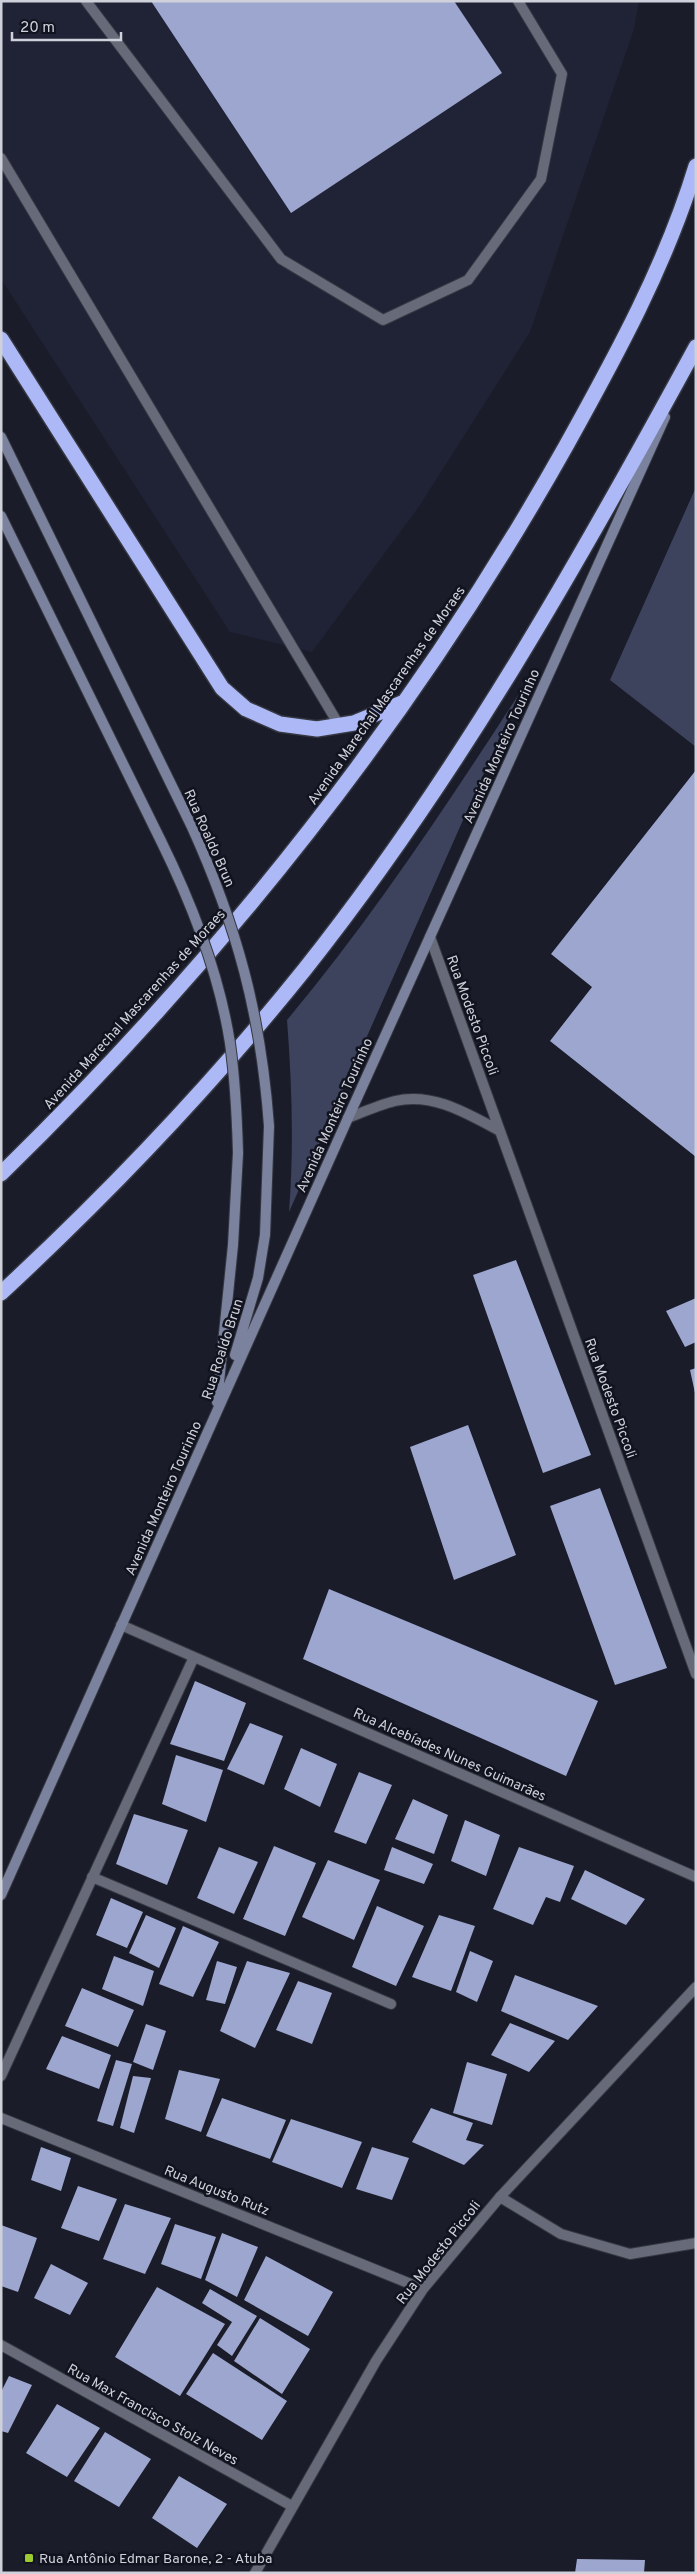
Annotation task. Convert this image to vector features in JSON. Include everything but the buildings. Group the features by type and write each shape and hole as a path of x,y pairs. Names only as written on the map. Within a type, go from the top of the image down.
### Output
{"highway":[{"name":"Avenida Marechal Mascarenhas de Moraes","path":"1,1174 82,1093 173,995 253,902 319,819 403,703 474,597 530,507 589,404 657,274 696,166"},
{"path":"1,339 222,688 246,709 280,724 317,729 354,723 403,703"},
{"path":"1,1293 117,1182 202,1092 305,968 371,880 516,665 602,521 696,347"}],"main road":[{"name":"Avenida Monteiro Tourinho","path":"1,1895 348,1118 696,347"},
{"name":"Rua Roaldo Brun","path":"1,437 191,825 225,905 245,968 260,1038 269,1126 265,1235 258,1278 247,1319 217,1411"},
{"name":"Rua Roaldo Brun","path":"1,516 161,841 190,904 222,1007 233,1070 238,1153 234,1236 217,1411"}],"street":[{"path":"86,1 281,259 383,320 468,280 541,179 562,74 518,1"},
{"path":"1,158 339,725"},
{"name":"Rua Modesto Piccoli","path":"430,937 695,1671"},
{"path":"348,1118 396,1101 425,1100 460,1109 500,1131"},
{"name":"Rua Alcebíades Nunes Guimarães","path":"121,1625 696,1876"},
{"path":"1,2076 194,1656"},
{"path":"92,1877 391,2004"},
{"name":"Rua Modesto Piccoli","path":"254,2573 376,2361 423,2289 500,2197 696,1987"},
{"name":"Rua Augusto Rutz","path":"1,2118 423,2289"},
{"path":"500,2197 560,2234 630,2254 696,2242"},
{"name":"Rua Max Francisco Stolz Neves","path":"1,2345 292,2506"}],"shaded area":[{"path":"1,1 639,1 634,29 530,332 420,505 312,652 230,632 1,279"},
{"path":"696,487 696,747 610,680"},
{"path":"519,694 289,1212 292,1116 287,1020 379,901"}],"place":[{"name":"Rua Antônio Edmar Barone, 2 - Atuba","path":"29,2558"}]}
